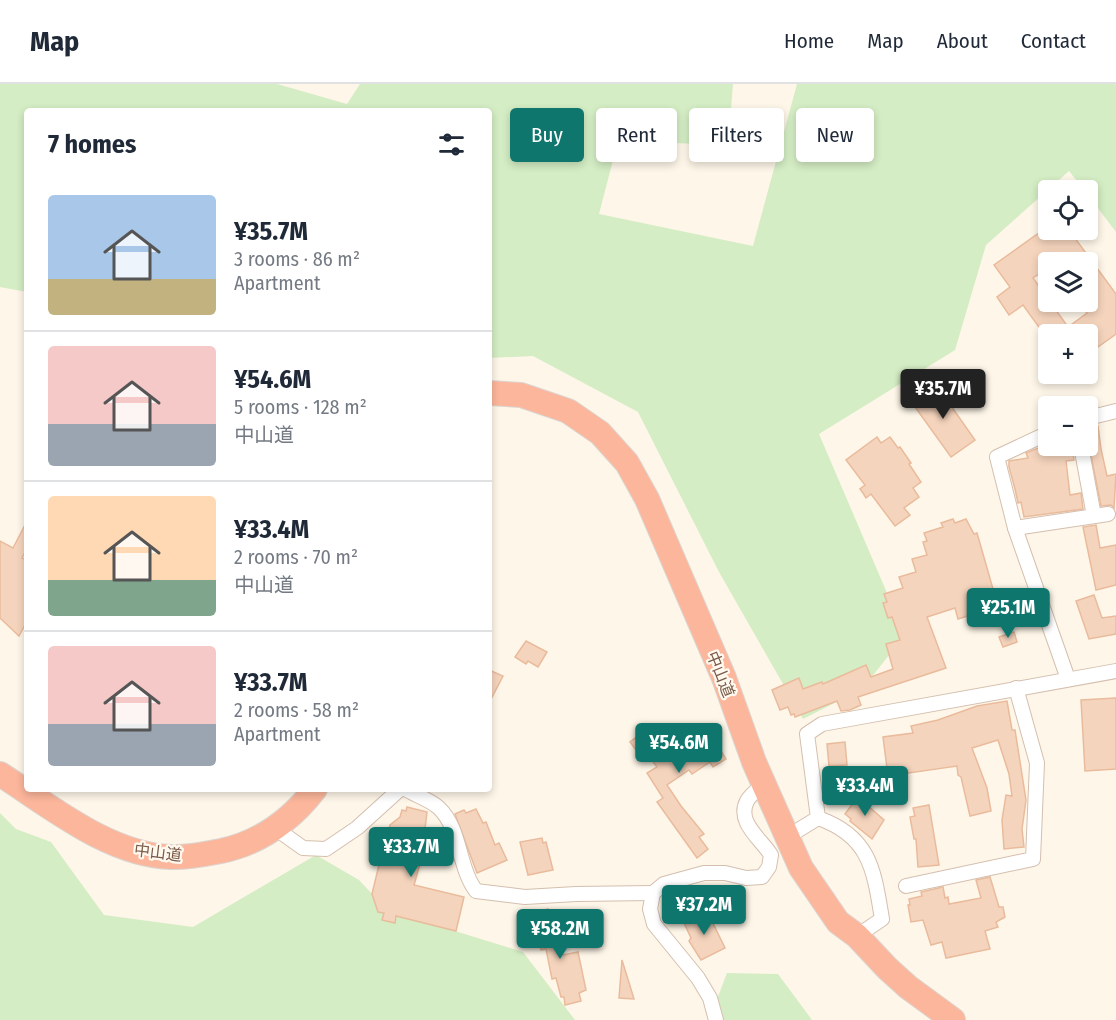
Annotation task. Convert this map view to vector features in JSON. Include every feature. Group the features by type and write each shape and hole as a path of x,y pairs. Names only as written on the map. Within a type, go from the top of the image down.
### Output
{"highway":[{"name":"中山道","path":"492,393 520,394 568,411 600,433 627,463 647,499 680,575 764,784 801,868 838,922 857,936 887,969 908,987 953,1020"},
{"name":"中山道","path":"0,774 24,790"},
{"name":"中山道","path":"28,792 91,833 128,849 170,857 232,849 255,839 275,828 312,792"}],"street":[{"path":"1098,416 1116,411"},
{"path":"1038,438 997,457 1015,528 1068,679"},
{"path":"1015,528 1101,515 1084,456"},
{"path":"819,818 807,734 822,724 1116,671"},
{"path":"906,886 1033,859 1037,763 1016,688"},
{"path":"410,792 438,807 452,829 470,883 476,891 525,897 653,893 664,884 704,873 725,873 746,878 762,877 769,867 771,855 748,826 744,811 747,800 764,784"},
{"path":"275,828 303,848 326,849 357,828 397,792"},
{"path":"787,837 819,818"},
{"path":"819,818 838,825 857,841 869,860 877,885 882,919 857,936"},
{"path":"653,893 650,909 654,924 698,978 710,998 716,1020"}],"green space":[{"path":"0,84 277,84 347,104 360,84 733,84 731,108 689,108 689,144 677,143 677,108 596,108 596,162 613,162 599,214 753,246 776,162 784,162 784,132 797,84 1116,84 1116,232 1098,208 1098,180 1076,180 1069,171 1059,180 1038,180 1038,199 986,245 955,350 819,434 905,635 862,689 803,719 719,572 638,412 533,356 492,358 492,108 24,108 24,291 0,287"},
{"path":"0,813 16,829 51,842 104,915 193,927 316,855 359,880 387,910 523,952 575,1020 0,1020"},
{"path":"727,973 778,974 812,1020 709,1020"}],"building":[{"path":"1038,234 1038,240 1076,240 1085,252 1038,252 1038,275 1033,278 1038,285 1038,312 1057,312 1066,324 1038,326 1023,305 1009,315 997,297 1010,287 994,265"},
{"path":"1098,269 1116,294 1116,334 1098,347 1098,324 1072,324 1086,312 1098,312"},
{"path":"935,383 975,440 951,457 910,400"},
{"path":"1098,426 1107,476 1116,474 1114,508 1111,505 1101,506 1091,456 1098,456"},
{"path":"877,437 881,443 890,437 898,448 900,447 921,482 913,488 919,497 904,508 910,515 895,526 871,494 866,498 860,489 865,485 846,460"},
{"path":"1038,448 1038,456 1073,456 1074,460 1066,461 1070,495 1081,493 1083,509 1024,517 1021,502 1018,503 1009,461 1028,458 1026,453"},
{"path":"953,519 955,523 966,519 974,534 977,533 997,603 996,607 958,619 955,608 927,617 946,668 858,697 861,705 850,710 841,711 837,701 795,717 794,714 791,715 788,707 780,710 772,690 799,678 803,689 822,682 823,684 866,665 871,677 893,669 886,644 900,640 892,617 888,618 883,603 887,602 884,594 903,588 899,577 916,572 912,559 927,555 923,542 927,541 924,533 943,527 941,523"},
{"path":"1096,525 1100,548 1116,545 1116,585 1096,590 1083,527"},
{"path":"24,527 22,558 24,559 24,627 19,636 0,618 0,541 13,548"},
{"path":"1094,595 1102,618 1116,616 1116,634 1089,639 1076,601"},
{"path":"1014,632 1017,642 1003,647 999,637"},
{"path":"526,641 547,652 538,667 528,661 526,664 515,657"},
{"path":"492,671 503,676 492,697"},
{"path":"1116,698 1116,769 1085,771 1081,700"},
{"path":"1007,701 1012,730 1015,730 1026,800 1022,829 1024,847 1004,849 1002,820 1006,795 1012,796 1009,774 998,740 972,748 987,788 991,811 970,816 957,766 888,776 883,737 913,733 911,726 938,720 977,706"},
{"path":"706,726 726,759 713,767 710,762 692,774 689,770 667,785 704,834 699,837 708,849 697,858 657,802 663,798 647,773 657,767 644,750 639,754 630,742 647,729 658,744 680,729 681,741"},
{"path":"845,742 847,765 829,766 827,744"},
{"path":"860,794 870,802 867,805 884,820 872,839 845,814"},
{"path":"929,805 939,865 918,867 916,839 914,839 910,817 915,816 913,808"},
{"path":"407,807 427,812 417,864 420,864 414,885 464,897 456,931 396,916 395,923 382,920 384,913 378,912 372,894 390,825 400,817 402,810 406,811"},
{"path":"476,809 483,823 486,822 495,845 499,843 507,860 477,873 455,814 464,810 466,813"},
{"path":"542,838 543,843 546,842 553,870 528,875 520,842"},
{"path":"990,877 999,907 1003,907 1005,917 996,922 998,927 985,931 990,949 946,958 942,942 931,945 923,920 911,922 909,899 922,896 921,892 943,887 949,904 981,898 976,880"},
{"path":"681,899 686,911 673,916 668,904"},
{"path":"548,909 550,921 555,921 558,946 560,945 563,955 578,952 586,990 579,993 581,1001 565,1005 556,978 552,979 546,949 541,950 534,913"},
{"path":"707,911 725,948 701,960 689,941 691,938 684,923"},
{"path":"622,960 634,999 619,998"}]}
